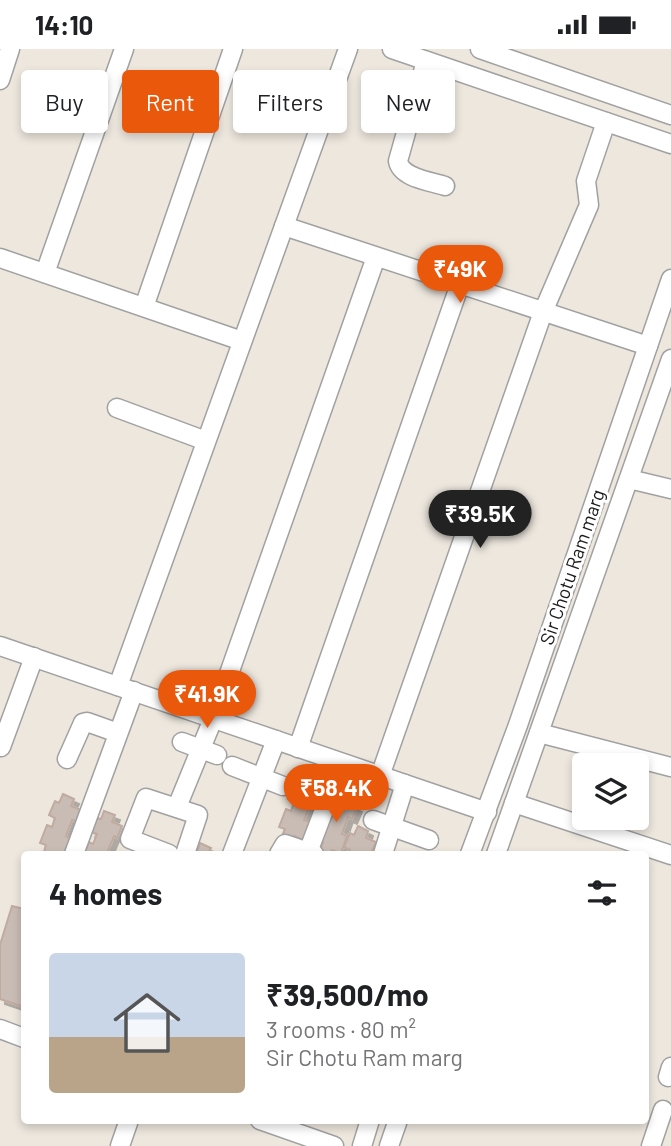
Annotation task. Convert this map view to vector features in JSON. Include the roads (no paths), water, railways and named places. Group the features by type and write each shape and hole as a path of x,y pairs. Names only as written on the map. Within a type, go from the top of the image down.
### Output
{"street":[{"path":"0,80 10,49"},
{"path":"46,273 124,49"},
{"path":"144,307 233,49"},
{"path":"75,851 118,733 126,689 206,441 348,49"},
{"path":"392,49 671,144"},
{"path":"480,49 671,115"},
{"path":"426,61 398,161 405,173 445,186"},
{"path":"380,776 542,311 589,205 586,181 606,122"},
{"path":"284,226 648,346"},
{"path":"177,807 217,757 213,719 376,257"},
{"path":"0,258 242,341"},
{"name":"Sir Chotu Ram marg","path":"471,851 671,279"},
{"path":"298,748 460,284"},
{"name":"Sir Chotu Ram marg","path":"496,851 671,359"},
{"path":"117,408 206,441"},
{"path":"629,479 671,489"},
{"path":"0,646 487,812"},
{"path":"1,747 34,657"},
{"path":"67,759 83,723 118,733"},
{"path":"539,733 671,767"},
{"path":"233,851 276,740"},
{"path":"183,742 283,786"},
{"path":"384,851 405,784"},
{"path":"312,851 332,789"},
{"path":"157,851 130,839 144,799 148,797 197,814 186,851"},
{"path":"514,803 671,855"},
{"path":"373,820 429,840"},
{"path":"610,851 615,837"},
{"path":"281,851 285,844 305,851"},
{"path":"0,1029 21,1037"},
{"path":"651,1146 660,1109"},
{"path":"120,1146 128,1124"},
{"path":"271,1124 334,1146"},
{"path":"362,1146 369,1124"},
{"path":"389,1146 397,1124"}]}
